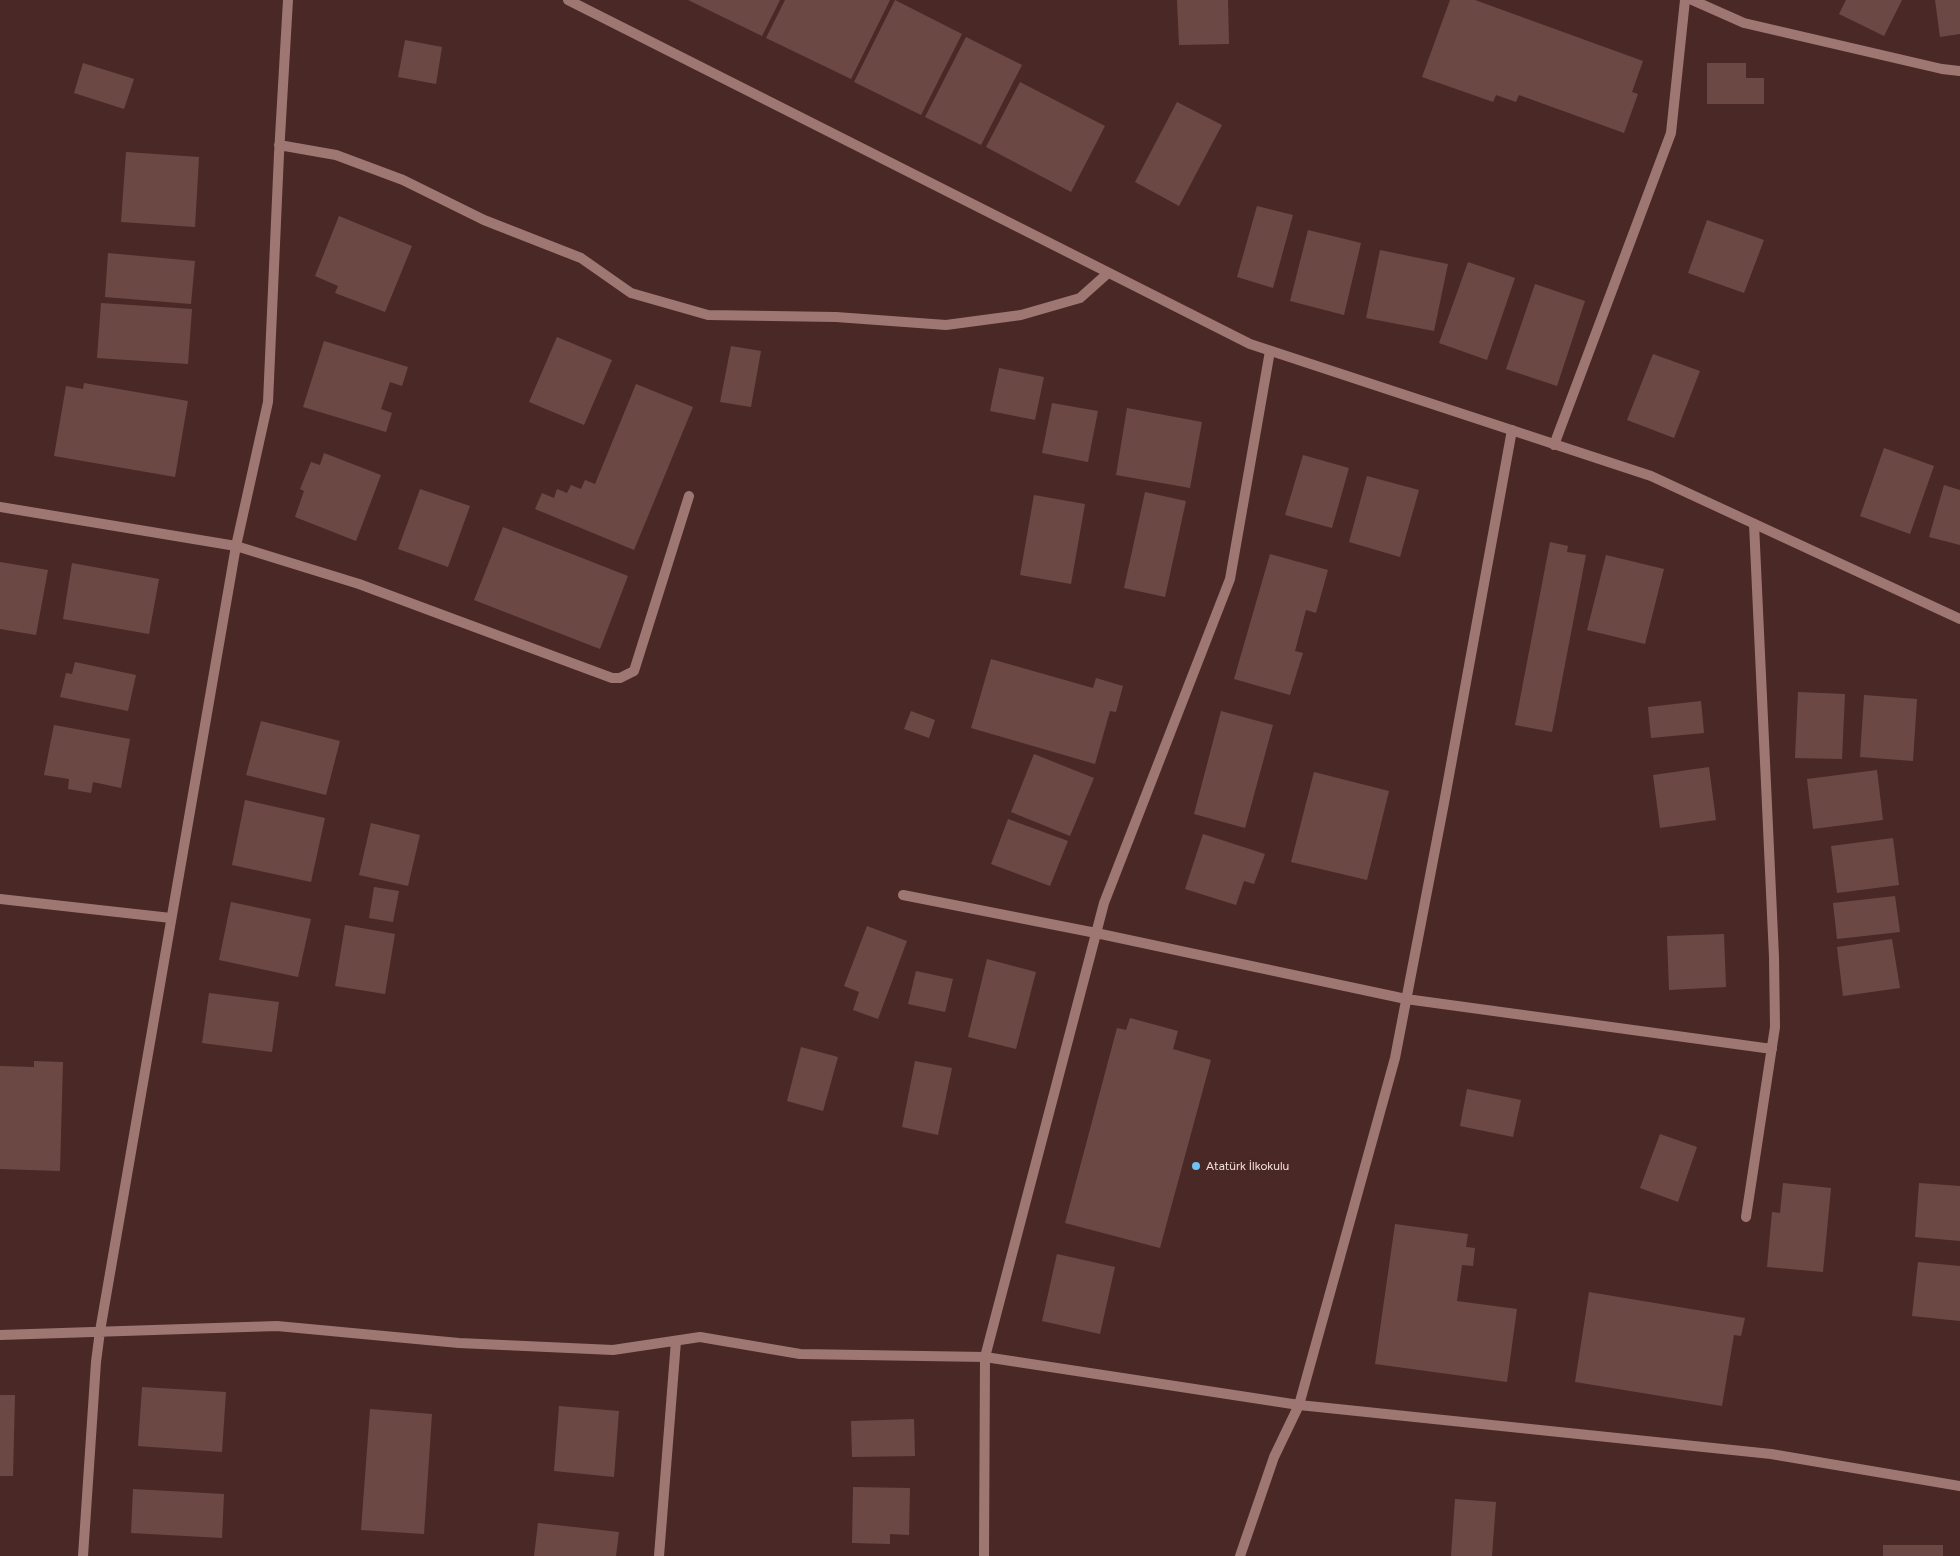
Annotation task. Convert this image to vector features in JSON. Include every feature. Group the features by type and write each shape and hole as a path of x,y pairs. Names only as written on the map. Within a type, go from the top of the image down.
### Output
{"street":[{"path":"84,1556 96,1362 100,1330 236,546 268,402 279,145 288,0"},
{"path":"569,0 1250,344 1651,476 1960,619"},
{"path":"1554,444 1671,133 1685,0"},
{"path":"1692,0 1744,23 1942,69 1960,71"},
{"path":"279,145 336,155 403,180 484,220 581,258 631,293 708,315 836,317 946,325 1020,315 1080,298 1108,273"},
{"path":"984,1556 985,1357 1104,903 1230,579 1270,351"},
{"path":"1240,1556 1274,1456 1299,1405 1395,1058 1512,430"},
{"path":"0,507 236,546 359,584 612,678 620,678 634,671 689,496"},
{"path":"1746,1217 1775,1027 1774,957 1754,524"},
{"path":"903,895 1096,933 1406,1000 1772,1049"},
{"path":"0,899 172,918"},
{"path":"0,1335 100,1330 277,1326 459,1342 613,1350 700,1337 800,1354 985,1357 1299,1405 1771,1454 1960,1486"},
{"path":"659,1556 676,1341"}],"building":[{"path":"688,0 780,0 762,36"},
{"path":"785,0 890,0 851,79 766,38"},
{"path":"895,0 962,34 921,115 854,82"},
{"path":"1177,0 1228,0 1229,44 1179,45"},
{"path":"1450,0 1475,0 1643,61 1632,92 1638,94 1624,133 1519,95 1516,102 1496,95 1493,102 1422,77"},
{"path":"1846,0 1902,0 1884,36 1839,14"},
{"path":"1935,0 1960,0 1960,34 1940,37"},
{"path":"966,37 1022,65 981,145 925,117"},
{"path":"405,40 442,47 436,84 398,77"},
{"path":"83,63 134,79 124,109 74,93"},
{"path":"1707,63 1746,63 1746,78 1764,78 1764,104 1707,104"},
{"path":"1020,82 1105,126 1071,192 986,147"},
{"path":"1177,102 1222,125 1179,206 1135,182"},
{"path":"126,152 199,157 195,227 121,222"},
{"path":"1257,206 1293,215 1273,288 1237,277"},
{"path":"339,216 412,246 385,312 335,293 338,286 315,276"},
{"path":"1707,220 1764,240 1744,293 1688,273"},
{"path":"1308,230 1361,243 1344,315 1290,301"},
{"path":"1380,250 1448,264 1434,331 1366,318"},
{"path":"108,253 195,261 191,304 105,297"},
{"path":"1468,262 1515,278 1487,360 1439,343"},
{"path":"1535,284 1585,301 1557,386 1506,369"},
{"path":"101,303 192,309 188,364 97,358"},
{"path":"557,337 612,360 584,425 529,402"},
{"path":"324,341 408,367 402,386 390,382 381,409 392,413 386,432 303,407"},
{"path":"731,346 761,351 751,407 720,402"},
{"path":"1653,354 1700,371 1674,438 1627,420"},
{"path":"999,368 1044,377 1035,420 990,411"},
{"path":"84,383 188,401 175,477 54,456 66,386 83,389"},
{"path":"636,384 693,407 634,550 535,509 542,493 554,498 557,489 567,493 571,485 581,489 585,480 595,484"},
{"path":"1052,403 1098,411 1088,462 1042,453"},
{"path":"1127,408 1202,422 1190,488 1116,475"},
{"path":"1884,448 1934,466 1910,534 1860,516"},
{"path":"324,453 381,475 356,541 295,517 304,491 300,489 311,462 320,465"},
{"path":"1303,455 1349,468 1332,528 1285,515"},
{"path":"1367,476 1419,490 1400,557 1349,542"},
{"path":"1944,485 1960,490 1960,545 1929,537"},
{"path":"420,489 470,506 448,567 398,549"},
{"path":"1145,492 1186,501 1165,597 1124,588"},
{"path":"1034,495 1085,504 1071,584 1020,575"},
{"path":"503,527 628,576 600,649 474,600"},
{"path":"1550,542 1568,546 1567,552 1586,555 1552,732 1515,725"},
{"path":"1270,554 1328,570 1316,613 1306,610 1295,651 1303,653 1290,695 1234,679"},
{"path":"1606,555 1664,569 1645,644 1587,630"},
{"path":"0,562 48,570 36,635 0,629"},
{"path":"72,563 159,579 149,634 63,619"},
{"path":"991,659 1093,688 1096,678 1123,686 1116,712 1110,711 1095,764 971,728"},
{"path":"75,662 136,675 128,711 60,697 66,673 72,674"},
{"path":"1798,692 1845,694 1842,759 1795,758"},
{"path":"1864,695 1917,699 1913,761 1860,757"},
{"path":"1701,701 1704,733 1651,738 1648,707"},
{"path":"911,711 935,720 929,738 904,729"},
{"path":"1221,711 1273,725 1245,828 1194,814"},
{"path":"261,721 340,741 326,795 246,775"},
{"path":"54,725 130,739 121,788 93,782 91,793 68,789 69,779 44,775"},
{"path":"1034,754 1094,778 1070,836 1011,812"},
{"path":"1709,767 1716,820 1660,828 1653,775"},
{"path":"1877,770 1883,820 1813,829 1807,779"},
{"path":"1314,772 1389,791 1367,880 1291,862"},
{"path":"245,800 325,818 311,882 232,865"},
{"path":"1008,819 1068,841 1050,886 991,864"},
{"path":"371,823 420,835 408,886 359,875"},
{"path":"1203,834 1265,854 1254,884 1244,881 1236,905 1185,889"},
{"path":"1893,838 1899,885 1837,893 1831,846"},
{"path":"374,887 399,891 393,922 369,918"},
{"path":"1895,896 1900,932 1837,939 1833,903"},
{"path":"231,902 311,919 298,977 219,960"},
{"path":"345,925 395,934 385,994 335,986"},
{"path":"867,926 907,941 878,1019 853,1010 859,992 844,986"},
{"path":"1724,934 1726,987 1669,990 1667,936"},
{"path":"1892,939 1900,988 1843,996 1837,947"},
{"path":"987,959 1036,972 1016,1049 968,1037"},
{"path":"916,971 953,979 945,1012 908,1004"},
{"path":"209,993 279,1002 272,1052 202,1043"},
{"path":"1130,1018 1178,1031 1173,1049 1211,1060 1160,1248 1065,1223 1117,1028 1126,1030"},
{"path":"801,1047 838,1057 823,1111 787,1101"},
{"path":"34,1061 63,1062 60,1171 0,1169 0,1066 34,1067"},
{"path":"915,1061 952,1068 938,1135 902,1127"},
{"path":"1467,1089 1521,1100 1513,1137 1460,1126"},
{"path":"1660,1134 1697,1147 1678,1202 1640,1188"},
{"path":"1783,1183 1831,1188 1823,1272 1767,1267 1772,1212 1780,1213"},
{"path":"1919,1183 1960,1186 1960,1241 1915,1237"},
{"path":"1395,1224 1468,1234 1466,1247 1475,1248 1473,1266 1462,1265 1457,1301 1517,1309 1507,1382 1375,1364"},
{"path":"1057,1254 1115,1267 1100,1334 1042,1321"},
{"path":"1918,1262 1960,1266 1960,1321 1912,1316"},
{"path":"1589,1292 1745,1318 1741,1336 1734,1335 1722,1406 1575,1382"},
{"path":"142,1387 226,1392 222,1452 138,1446"},
{"path":"0,1395 15,1395 13,1476 0,1476"},
{"path":"559,1406 619,1411 614,1477 554,1471"},
{"path":"370,1409 432,1414 424,1534 361,1530"},
{"path":"914,1419 915,1456 852,1457 851,1421"},
{"path":"853,1487 910,1488 909,1535 890,1534 890,1544 852,1543"},
{"path":"133,1489 224,1494 222,1538 131,1533"},
{"path":"1455,1499 1496,1502 1492,1556 1451,1556"},
{"path":"538,1523 619,1532 616,1556 534,1556"},
{"path":"1883,1545 1943,1545 1943,1556 1883,1556"}],"place":[{"name":"Atatürk İlkokulu","path":"1196,1166"}]}
